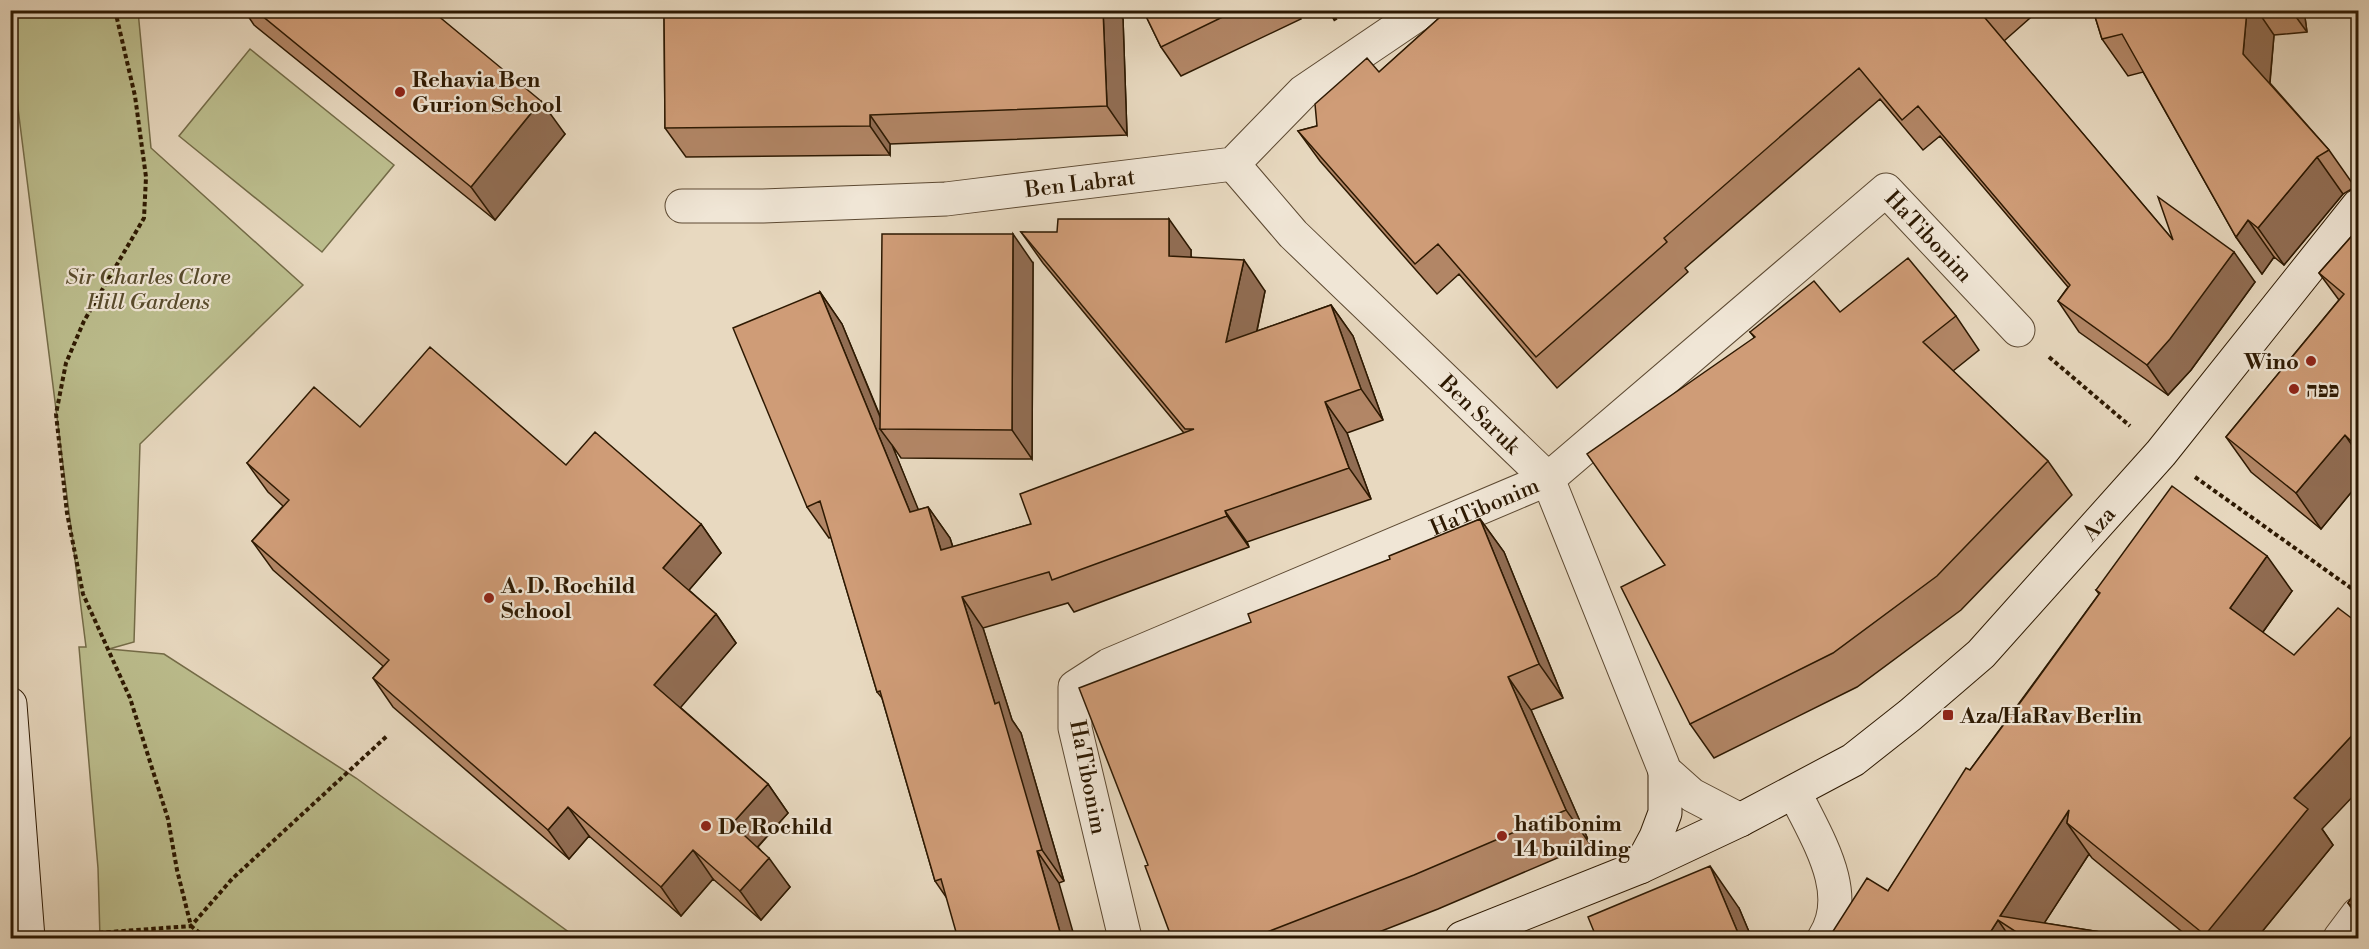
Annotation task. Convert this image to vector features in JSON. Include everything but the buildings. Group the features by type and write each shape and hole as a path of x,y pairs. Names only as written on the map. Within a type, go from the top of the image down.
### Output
{"street":[{"path":"1233,164 1304,92 1424,10"},
{"name":"Ben Labrat","path":"682,206 775,206 946,199 1233,164"},
{"name":"Ben Saruk","path":"1233,164 1293,234 1548,479 1665,771 1692,795 1740,820"},
{"name":"HaTibonim","path":"1125,939 1075,728 1075,687 1109,665 1548,479 1886,190 2018,330"},
{"name":"Aza","path":"1462,939 1640,867 1795,793 1853,760 1981,654 2161,453 2358,206"},
{"path":"10,704 28,939"},
{"path":"1640,867 1656,837 1665,813 1665,771"},
{"path":"1795,793 1827,859 1836,893 1830,930 1824,939"},
{"path":"2340,939 2358,914"}],"path":[{"path":"115,10 135,96 146,177 144,218 84,321 66,363 56,414 67,513 82,594 130,698 168,819 177,870 191,927 206,939"},
{"path":"2018,330 2161,453 2358,593"},
{"path":"69,935 191,927 232,879 388,735"}],"green space":[{"name":"Sir Charles Clore Hill Gardens","path":"10,11 138,11 151,148 303,285 140,444 134,642 109,649 164,654 356,778 577,938 100,938 98,868 79,647 86,647 11,53"},
{"path":"250,49 394,165 322,252 179,136"}],"place":[{"name":"Rehavia Ben Gurion School","path":"400,92"},
{"name":"Wino","path":"2311,361"},
{"name":"פפה","path":"2294,389"},
{"name":"A. D. Rochild School","path":"489,598"},
{"name":"Aza/HaRav Berlin","path":"1948,715"},
{"name":"De Rochild","path":"706,826"},
{"name":"hatibonim 14 building","path":"1502,836"}]}
